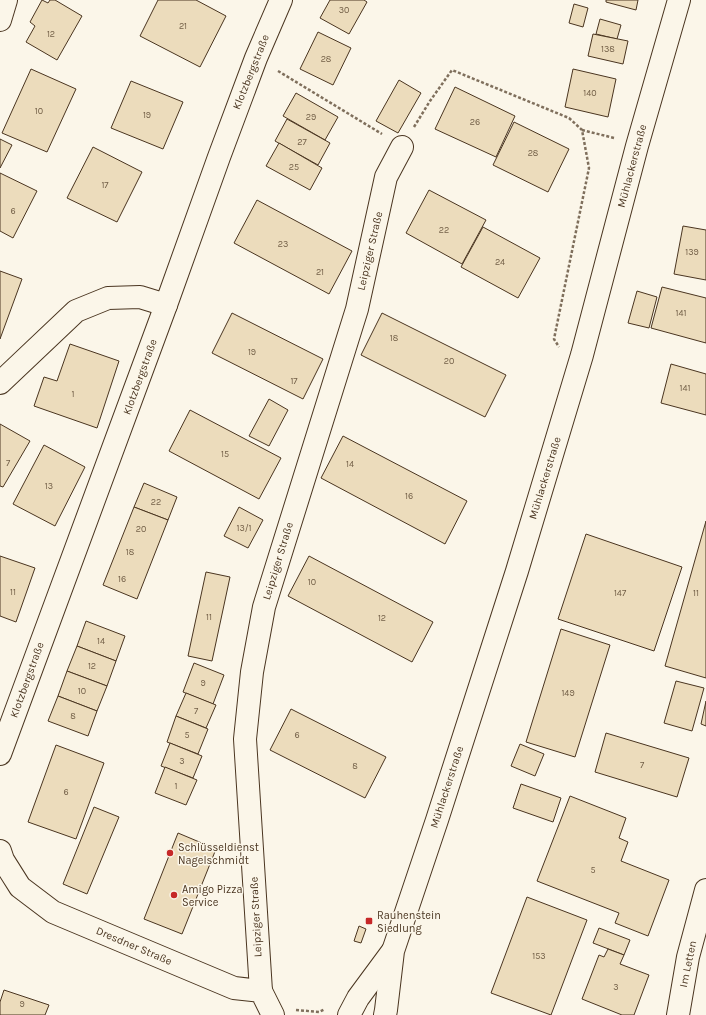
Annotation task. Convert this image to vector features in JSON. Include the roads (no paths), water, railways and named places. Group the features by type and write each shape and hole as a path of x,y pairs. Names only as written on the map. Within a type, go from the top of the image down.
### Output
{"street":[{"path":"0,20 6,0"},
{"name":"Klotzbergstraße","path":"0,754 166,305 218,157 256,58 281,0"},
{"name":"Mühlackerstraße","path":"385,1015 393,951 517,571 582,355 637,146 678,0"},
{"name":"Leipziger Straße","path":"261,991 245,739 252,672 264,607 357,309 386,177 402,147"},
{"path":"0,383 76,311 108,298 140,297 166,305"},
{"name":"Dresdner Straße","path":"2,856 20,887 53,912 234,988 261,991"},
{"name":"Im Letten","path":"678,1015 688,957 706,890"},
{"name":"Mühlackerstraße","path":"349,1015 358,998 393,951"},
{"path":"261,991 273,1015"}],"place":[{"name":"Schlüsseldienst Nagelschmidt","path":"170,853"},
{"name":"Amigo Pizza Service","path":"174,895"},
{"name":"Rauhenstein Siedlung","path":"369,921"}]}
